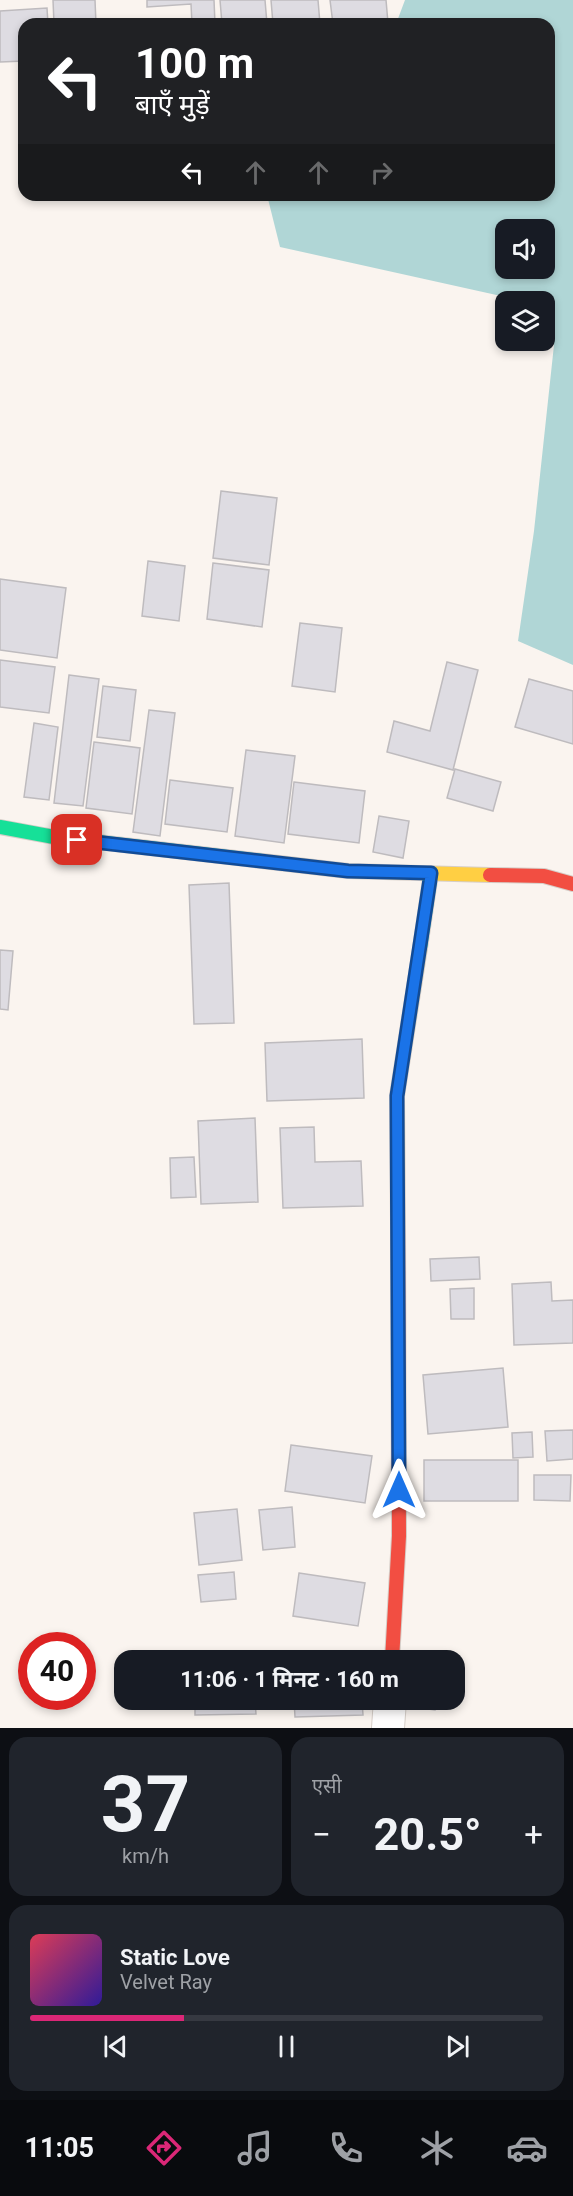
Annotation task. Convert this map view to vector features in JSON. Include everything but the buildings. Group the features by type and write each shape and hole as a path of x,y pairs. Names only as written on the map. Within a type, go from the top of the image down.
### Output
{"street":[{"path":"0,827 54,837 348,871 544,876 573,884"},
{"path":"393,1650 399,1536 397,1096 431,873"},
{"path":"388,1728 389,1710"}],"water":[{"path":"405,0 573,0 573,665 518,641 534,531 555,351 555,291 495,291 495,295 280,247 268,201 555,201 555,18 398,18"}],"traffic: fast":[{"path":"0,827 54,837 262,861"},
{"path":"420,948 431,873"}],"traffic: slow":[{"path":"262,861 348,871 490,875"},
{"path":"398,1222 397,1096 420,948"}],"traffic: jam":[{"path":"490,875 544,876 573,884"},
{"path":"393,1650 399,1536 398,1222"}],"route":[{"path":"77,840 348,871 431,873 397,1096 399,1490"}]}
